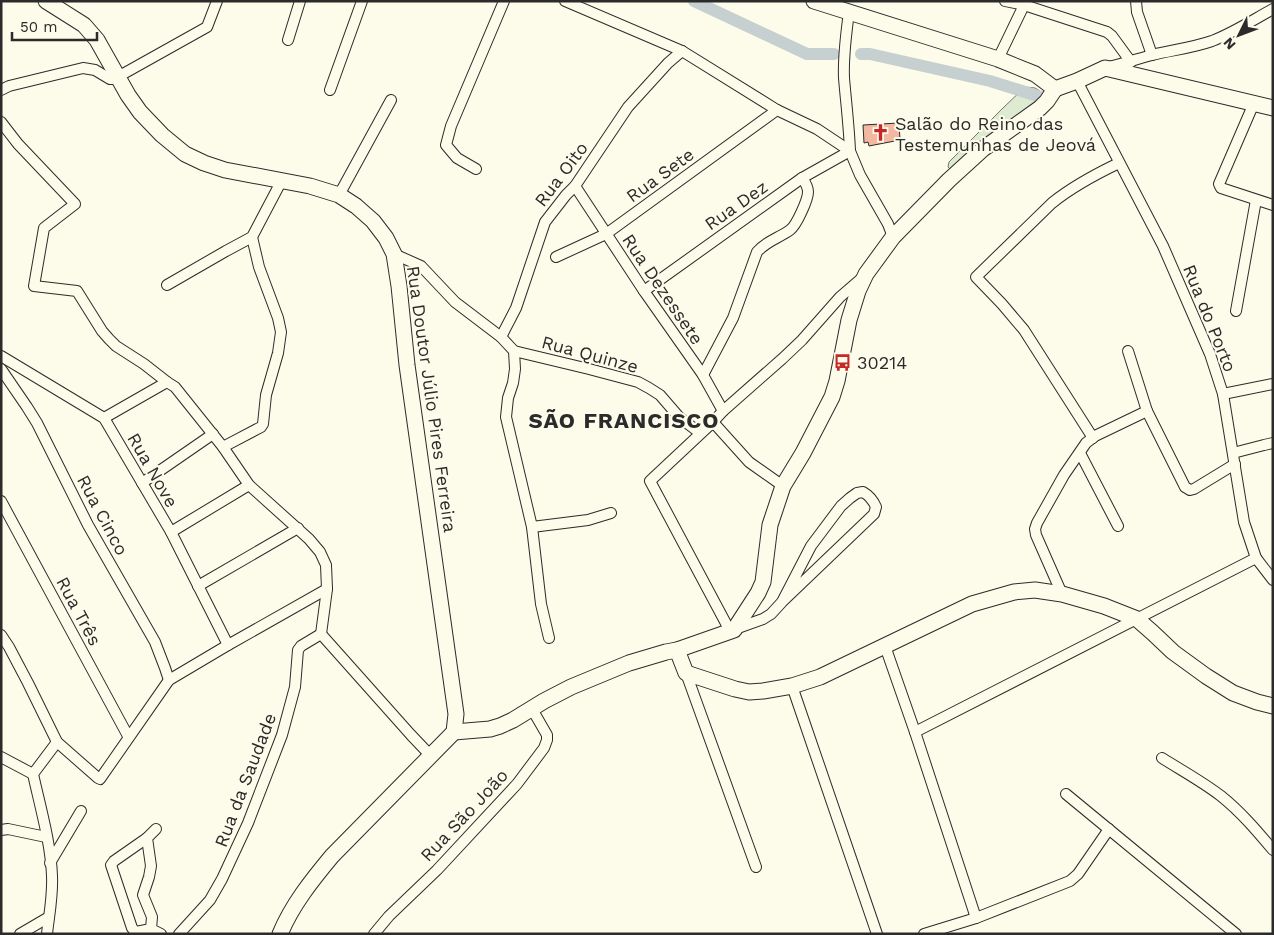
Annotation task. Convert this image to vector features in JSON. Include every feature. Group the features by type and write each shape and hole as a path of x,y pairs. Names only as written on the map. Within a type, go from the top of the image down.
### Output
{"street":[{"name":"Rua Doutor Júlio Pires Ferreira","path":"46,1 84,25 97,40 128,95 140,112 162,135 185,154 204,164 224,170 310,186 339,196 356,206 373,221 386,238 394,254 399,286 408,375 456,714 454,732"},
{"path":"1,90 84,68 95,70 110,80 114,79 207,27 217,1"},
{"path":"288,40 300,1"},
{"path":"330,90 362,1"},
{"path":"476,169 457,158 446,145 451,126 504,1"},
{"path":"565,1 682,51 777,110 817,129 850,151"},
{"path":"814,1 998,59 1035,74 1055,89"},
{"path":"1005,1 1025,3 1107,32 1131,62"},
{"path":"1136,1 1137,12 1152,55"},
{"path":"998,59 1025,3"},
{"path":"732,630 758,593 763,582 770,525 783,486 803,453 832,397 838,381 849,320 858,291 866,274 893,237 956,174 983,150 1021,123 1047,101 1055,89 1105,68 1212,41 1273,9"},
{"path":"849,12 845,44 844,77 850,151 860,175 888,224 893,237"},
{"name":"Rua Oito","path":"501,337 516,308 545,222 575,186 628,108 668,63 682,51"},
{"path":"1105,68 1273,108"},
{"name":"Rua do Porto","path":"1077,81 1163,246 1210,354 1223,394 1244,522 1256,558 1273,580"},
{"path":"339,196 391,100"},
{"path":"1254,104 1219,184 1221,188 1273,206"},
{"name":"Rua Sete","path":"556,257 606,234 777,110"},
{"path":"1,122 18,144 75,204 44,228 34,286 77,292 109,340 175,387 223,447 250,485 298,528 320,552 326,565 327,589 321,634 430,755"},
{"name":"Rua Dez","path":"644,291 802,178 850,151"},
{"path":"1093,438 1024,330 976,277 1064,194 1119,163"},
{"path":"702,375 733,318 757,252 761,247 789,231 796,224 808,195 807,186 802,178"},
{"path":"168,285 252,237 282,180"},
{"name":"Rua Dezessete","path":"575,186 702,375 723,411"},
{"path":"1236,311 1256,200"},
{"path":"223,447 261,427 263,424 266,395 282,332 252,237"},
{"path":"394,254 421,266 455,302 501,337 514,351 515,369 508,398 506,417 532,527 541,604 549,638"},
{"path":"732,630 650,481 723,411 802,340 840,297 866,274"},
{"name":"Rua Quinze","path":"514,351 590,369 643,385 660,395 675,413 700,433"},
{"path":"1128,352 1147,411 1185,488 1194,489 1235,464"},
{"name":"Rua Nove","path":"1,356 104,418 171,532 228,645"},
{"name":"Rua Cinco","path":"1,369 28,407 93,533 155,642 168,680"},
{"path":"104,418 167,382"},
{"path":"1223,394 1273,384"},
{"path":"1062,594 1036,535 1037,523 1064,476 1086,443 1147,411"},
{"path":"713,422 749,462 783,486"},
{"path":"142,483 213,434"},
{"path":"1233,453 1273,444"},
{"path":"1080,453 1118,526"},
{"path":"171,532 250,485"},
{"path":"274,934 283,928 292,908 332,856 454,732 490,729 500,726 570,687 629,662 677,650 763,619 771,614 874,514 876,507 868,495 863,492 857,493 841,506 811,546 782,602"},
{"name":"Rua Três","path":"1,501 128,736"},
{"path":"532,527 588,520 611,513"},
{"path":"198,586 298,528"},
{"path":"915,732 1256,558"},
{"path":"1,635 9,647 57,742 100,779 168,680 327,589"},
{"path":"686,673 749,692 792,686 820,677 972,604 1014,592 1035,590 1062,594 1104,606 1137,619 1173,652 1206,676 1233,693 1273,706"},
{"name":"Rua da Saudade","path":"179,934 210,900 222,880 248,823 282,735 295,687 298,650 301,646 321,634"},
{"path":"885,646 976,918"},
{"path":"677,650 756,867"},
{"path":"792,686 877,934"},
{"name":"Rua São João","path":"374,934 389,916 437,870 517,784 544,748 547,735 532,709"},
{"path":"46,934 52,894 52,875 33,774 57,742"},
{"path":"1,757 33,774"},
{"path":"1162,758 1221,796 1253,826 1273,850"},
{"path":"1066,794 1236,934"},
{"path":"50,863 81,811"},
{"path":"1,830 8,829 46,837"},
{"path":"147,838 151,866 144,895 156,931 136,932 132,928 111,865 156,829"},
{"path":"924,934 976,918 1070,881 1078,874 1109,829"},
{"path":"20,934 49,917"}],"green space":[{"path":"1025,87 1035,88 1040,91 1042,100 951,170 948,167 949,162"}],"building":[{"name":"Salão do Reino das Testemunhas de Jeová","path":"899,123 900,140 869,146 868,142 864,143 863,125"}],"waterway":[{"path":"694,1 807,54 834,54"},
{"path":"861,54 870,54 990,81 1041,97"}],"place":[{"name":"Salão do Reino das Testemunhas de Jeová","path":"881,133"},
{"name":"30214","path":"843,362"}],"district":[{"name":"SÃO FRANCISCO","path":"624,420"}]}
